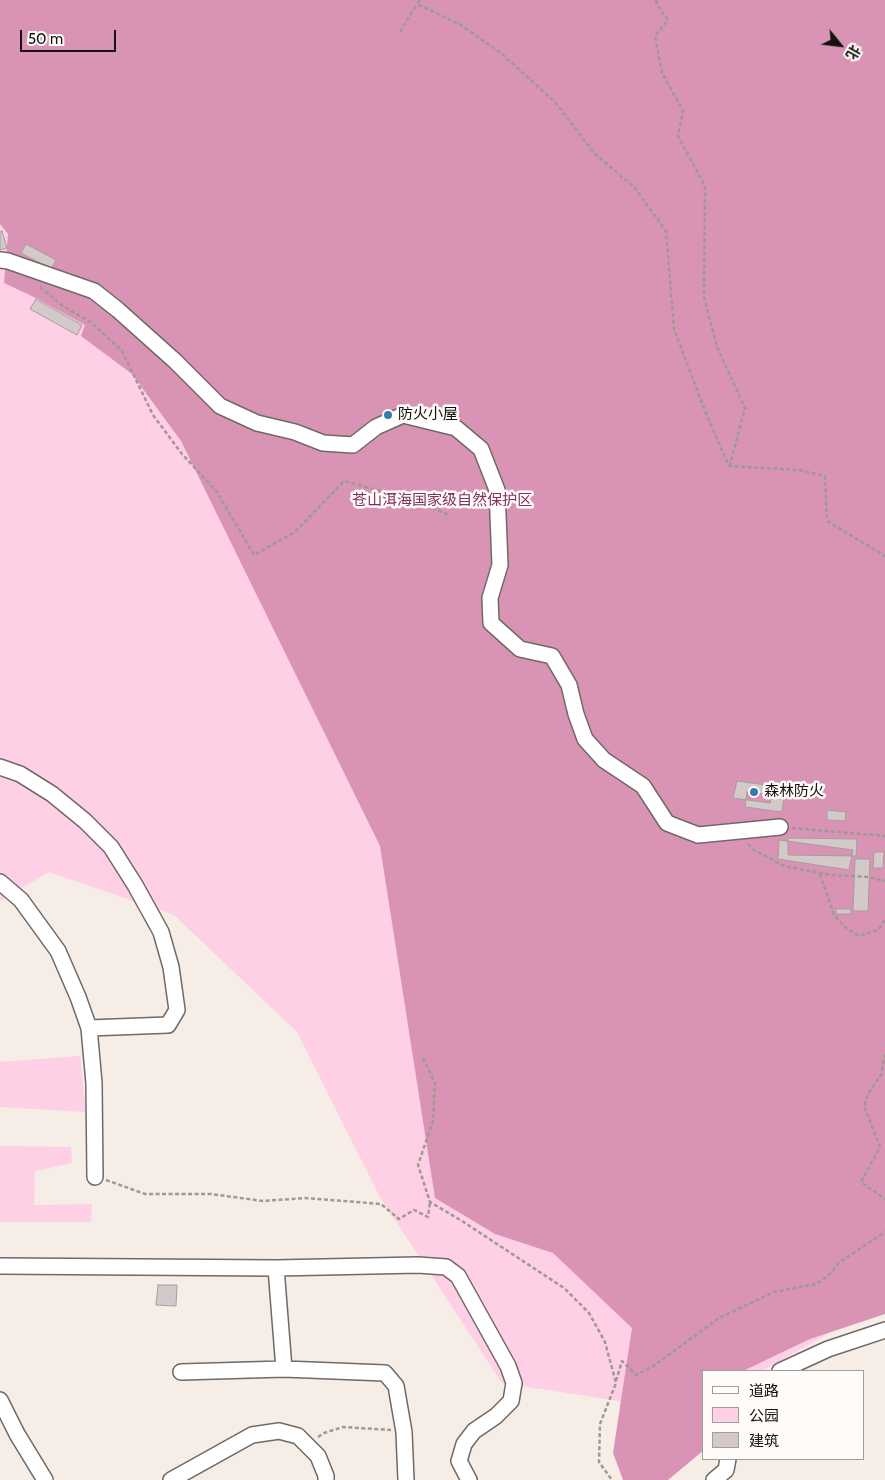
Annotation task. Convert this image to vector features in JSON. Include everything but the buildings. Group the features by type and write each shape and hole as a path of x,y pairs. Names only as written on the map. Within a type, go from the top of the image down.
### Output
{"street":[{"path":"0,260 8,260 94,291 118,310 174,361 220,406 257,424 295,432 323,443 353,445 376,427 403,415 456,428 481,449 498,490 500,565 490,598 491,623 520,649 552,656 569,685 576,714 585,739 604,760 643,786 667,823 698,835 780,826"},
{"path":"0,767 20,774 52,794 111,847 136,885 161,932 171,967 177,1010 168,1025 89,1028"},
{"path":"0,882 20,900 58,951 89,1028 94,1083 95,1177"},
{"path":"0,1266 276,1268 418,1265 446,1267 458,1276 508,1366 514,1383 511,1400 496,1416 474,1431 464,1444 459,1461 469,1480"},
{"path":"276,1268 284,1369"},
{"path":"782,1370 828,1350 885,1330"},
{"path":"181,1372 284,1369 385,1373 396,1386 404,1432 406,1480"},
{"path":"0,1400 17,1434 45,1480"},
{"path":"171,1480 202,1461 252,1435 278,1431 298,1436 318,1456 326,1480"},
{"path":"714,1480 726,1470 728,1460"}],"path":[{"path":"400,32 420,0"},
{"path":"656,0 657,5 668,20 655,36 662,73 683,111 678,136 705,186 704,297 717,347 745,408 729,466"},
{"path":"417,4 461,24 502,54 555,102 594,153 635,188 666,231 674,329 707,416 729,466"},
{"path":"36,283 63,306 92,323 122,351 153,415 182,454 217,492 254,555 295,532 344,481 414,500 449,515"},
{"path":"729,466 799,470 825,476 827,521 885,556"},
{"path":"780,826 885,836"},
{"path":"734,832 754,850 784,866 830,875 869,877 885,881"},
{"path":"820,873 834,915 846,928 859,936 878,930 885,920"},
{"path":"885,1054 881,1074 868,1094 864,1106 880,1147 862,1182 885,1199"},
{"path":"95,1177 145,1194 211,1194 263,1201 305,1198 381,1204 399,1219 414,1210 428,1217 430,1202 418,1165 433,1121 435,1083 423,1058"},
{"path":"430,1202 564,1288 589,1313 606,1342 616,1382"},
{"path":"612,1480 599,1462 600,1424 622,1361 636,1375 655,1365 719,1318 774,1292 816,1284 828,1276 840,1262 885,1232"},
{"path":"307,1445 324,1432 343,1426 404,1432"}],"green space":[{"name":"苍山洱海国家级自然保护区","path":"0,0 885,0 885,1302 764,1370 702,1370 702,1377 690,1412 502,1383 380,1197 297,1032 174,915 49,872 0,901"},
{"name":"苍山洱海国家级自然保护区","path":"0,0 885,0 885,1314 810,1339 745,1370 702,1370 702,1452 668,1480 623,1480 613,1453 632,1328 553,1253 495,1234 435,1198 380,846 181,441 132,374 81,336 85,325 4,283 8,234 0,224"},
{"path":"80,1056 86,1112 0,1107 0,1062"},
{"path":"0,1146 71,1147 72,1163 35,1171 34,1205 92,1204 91,1222 0,1222"}],"place":[{"name":"防火小屋","path":"388,415"},
{"name":"森林防火","path":"754,792"}]}
